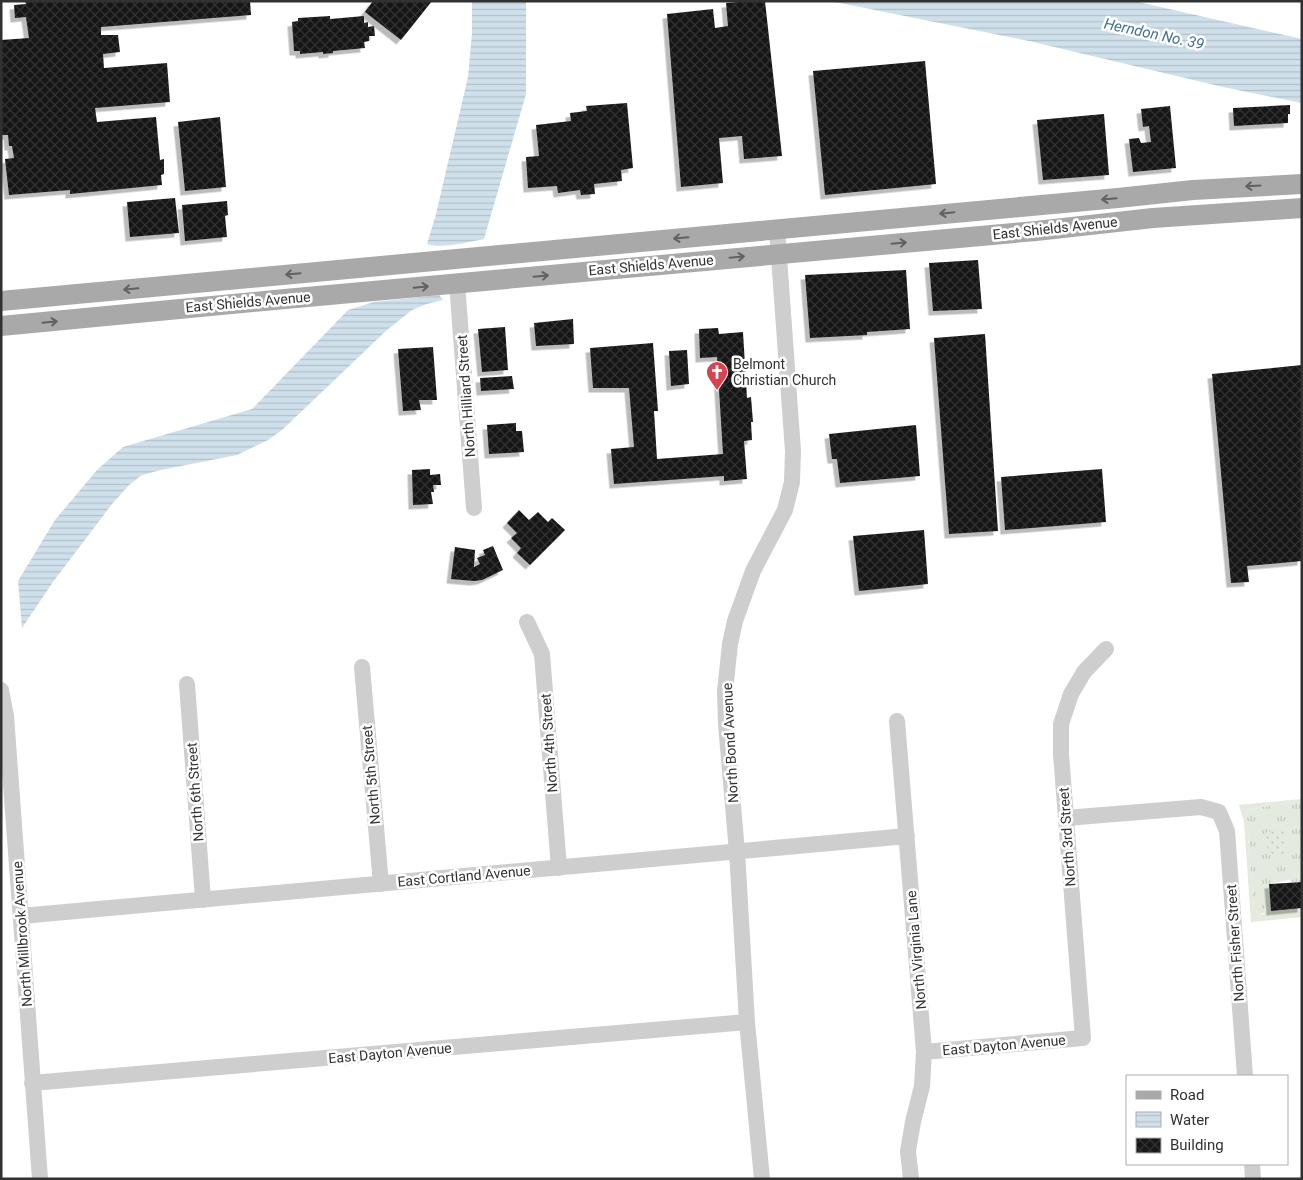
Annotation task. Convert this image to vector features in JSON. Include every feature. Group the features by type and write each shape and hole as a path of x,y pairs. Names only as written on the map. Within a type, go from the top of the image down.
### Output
{"main road":[{"name":"East Shields Avenue","path":"1,301 1193,190 1302,184"},
{"name":"East Shields Avenue","path":"1,326 1153,218 1302,208"},
{"path":"457,283 460,277 474,269 511,265 520,252"},
{"path":"285,299 318,283 400,275 407,270 411,262"}],"street":[{"name":"North Bond Avenue","path":"762,1179 747,1022 725,690 730,644 743,595 753,571 785,510 792,482 793,451 776,230"},
{"name":"North Hilliard Street","path":"457,283 474,508"},
{"name":"North 4th Street","path":"527,622 542,654 559,868"},
{"name":"North 3rd Street","path":"1083,1038 1061,754 1061,724 1071,694 1084,672 1106,649"},
{"name":"North 5th Street","path":"362,667 381,884"},
{"name":"North 6th Street","path":"187,684 203,900"},
{"name":"North Millbrook Avenue","path":"1,690 21,916 40,1179"},
{"name":"North Virginia Lane","path":"897,721 924,1052 922,1086 908,1151 910,1179"},
{"name":"North Fisher Street","path":"1066,818 1201,807 1219,812 1227,831 1246,1075"},
{"name":"East Cortland Avenue","path":"21,916 907,836"},
{"name":"East Dayton Avenue","path":"32,1083 747,1022"},
{"name":"East Dayton Avenue","path":"924,1052 1083,1038"},
{"path":"1252,1165 1253,1179"}],"green space":[{"path":"1302,799 1302,802 1246,811 1254,908 1259,915 1264,914 1266,909 1266,892 1269,889 1271,911 1302,908 1302,917 1251,922 1244,821 1239,805"},
{"path":"1302,802 1302,882 1292,882 1289,880 1269,884 1265,912 1259,915 1254,908 1246,811"},
{"path":"1285,830 1287,854 1268,855 1266,832"}],"water":[{"path":"472,1 526,1 526,94 484,239 440,246 427,244 436,214 468,77 472,33"},
{"name":"Herndon No. 39","path":"830,1 1134,1 1302,39 1302,103 1223,87 1029,41"},
{"path":"439,295 443,300 412,310 387,330 282,430 268,440 237,455 142,475 129,485 112,504 53,582 22,628 18,581 55,520 97,470 123,447 252,409 348,310 374,302"}],"building":[{"path":"25,1 250,1 251,15 101,27 101,35 118,35 120,52 103,54 104,68 167,63 170,102 95,108 97,122 156,117 160,160 164,159 164,174 161,175 162,185 70,194 70,190 9,195 5,159 14,158 12,146 9,146 8,135 1,135 1,40 29,38 26,17 15,18 14,5 26,4"},
{"path":"373,1 432,1 401,40 365,12"},
{"path":"765,1 782,156 744,159 742,136 719,138 723,183 681,187 667,14 713,9 715,28 728,26 726,3"},
{"path":"330,16 330,19 364,16 364,23 368,22 368,27 374,26 375,36 369,36 369,41 364,42 365,48 333,51 333,53 323,54 323,52 300,54 300,51 294,51 292,22 298,21 298,18"},
{"path":"925,61 936,184 825,195 813,71"},
{"path":"627,103 633,168 621,170 622,181 594,184 595,194 581,195 580,190 558,193 557,186 528,188 526,157 539,156 536,125 571,121 570,113 587,111 586,106"},
{"path":"1290,105 1288,123 1234,126 1233,108"},
{"path":"1170,106 1176,168 1133,172 1129,139 1139,138 1141,143 1151,142 1149,126 1143,127 1141,109"},
{"path":"1104,114 1109,175 1043,180 1037,120"},
{"path":"220,117 226,187 185,191 178,122"},
{"path":"175,198 179,233 130,237 127,202"},
{"path":"227,201 228,215 225,216 227,237 185,241 182,205"},
{"path":"978,260 982,309 933,311 929,263"},
{"path":"906,270 910,329 867,332 867,335 810,338 805,275"},
{"path":"573,319 574,344 536,346 534,323"},
{"path":"505,327 508,370 482,372 478,329"},
{"path":"718,328 719,334 743,332 747,398 751,397 753,422 751,422 752,440 744,441 747,479 724,481 724,476 614,484 611,449 634,447 629,388 593,388 590,348 653,343 658,411 654,411 657,459 723,454 717,357 700,358 699,329"},
{"path":"985,334 998,531 949,534 934,338"},
{"path":"433,347 437,400 419,400 421,410 403,411 398,349"},
{"path":"687,350 689,384 671,386 669,351"},
{"path":"1302,365 1302,561 1247,566 1249,582 1231,583 1212,374"},
{"path":"512,376 514,389 481,391 480,378"},
{"path":"516,423 516,431 522,431 524,452 489,454 487,425"},
{"path":"916,425 920,476 840,483 837,459 832,459 829,434"},
{"path":"430,469 430,475 440,474 441,485 433,485 434,492 431,492 433,504 413,505 412,470"},
{"path":"1102,469 1106,522 1005,530 1001,477"},
{"path":"519,510 529,520 538,512 548,522 552,518 565,530 530,565 517,553 521,548 511,538 517,533 507,523"},
{"path":"924,530 928,584 859,591 853,536"},
{"path":"493,546 503,570 482,580 451,579 455,547 475,550 474,567 480,564 477,558 485,555 483,550"},
{"path":"1302,882 1302,908 1271,911 1269,884"}],"place":[{"name":"Belmont Christian Church","path":"717,391"}]}
